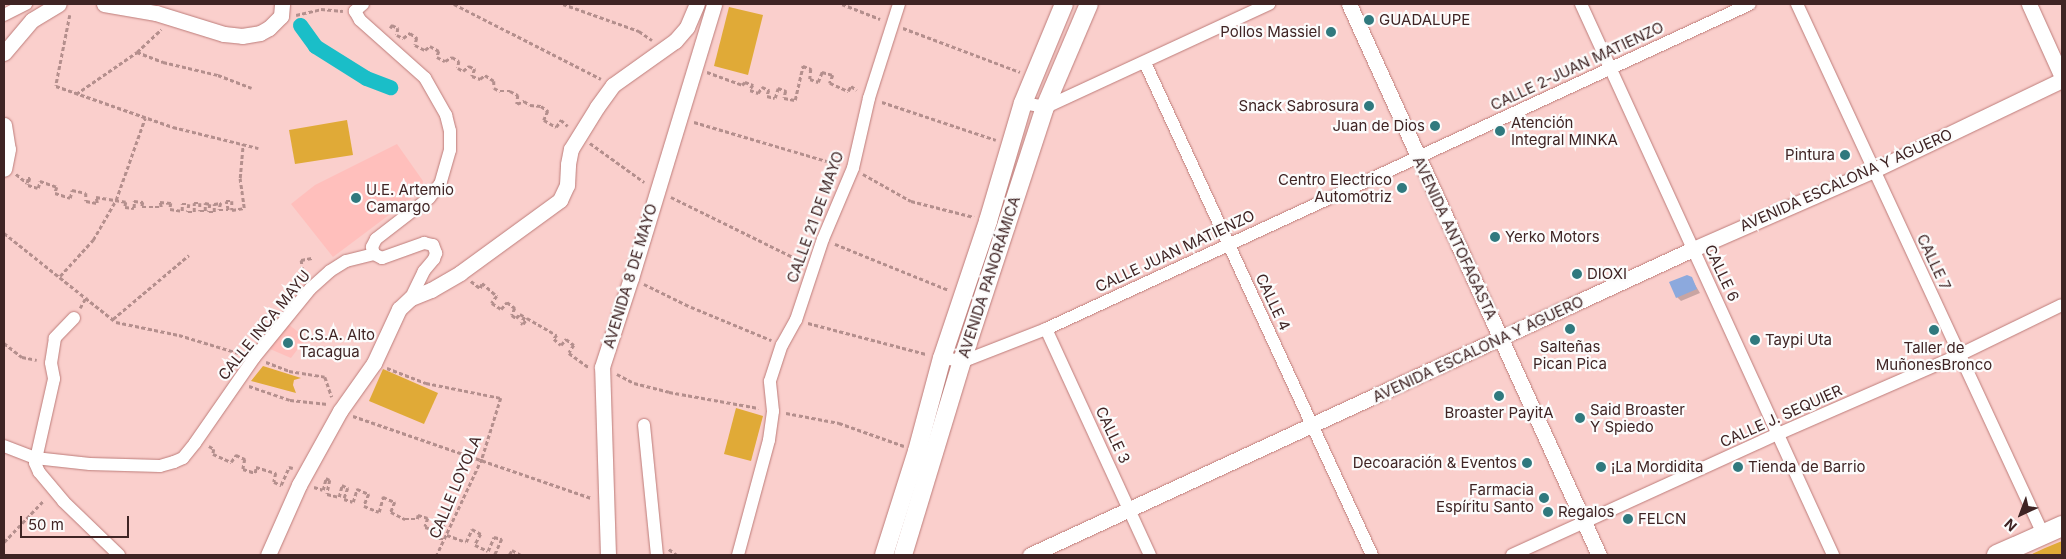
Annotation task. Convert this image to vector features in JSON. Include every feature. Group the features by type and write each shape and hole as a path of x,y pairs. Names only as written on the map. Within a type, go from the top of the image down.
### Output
{"main road":[{"name":"AVENIDA PANORÁMICA","path":"884,555 917,451 942,358 988,221 1023,103 1032,77 1064,4"},
{"name":"AVENIDA PANORÁMICA","path":"903,555 962,362 1045,107 1089,4"},
{"path":"1997,555 2062,526"}],"street":[{"path":"4,15 26,4"},
{"path":"104,4 174,18 224,34 242,36 260,33 269,28 282,10"},
{"path":"268,555 302,470 374,363 399,309 411,298 431,290 460,273 560,200 567,185 571,149 613,85 675,41 687,27 697,4"},
{"name":"AVENIDA 8 DE MAYO","path":"608,555 608,504 600,378 602,367 714,4"},
{"name":"CALLE 21 DE MAYO","path":"738,555 769,440 773,411 770,381 782,345 796,320 823,239 853,168 869,98 899,4"},
{"path":"1023,103 1045,107 1145,63 1269,4"},
{"name":"AVENIDA ANTOFAGASTA","path":"1349,4 1599,555"},
{"name":"CALLE 6","path":"1581,4 1833,555"},
{"name":"CALLE 2-JUAN MATIENZO","path":"1418,157 1750,4"},
{"name":"CALLE 7","path":"1796,4 2043,534"},
{"path":"2029,4 2062,78"},
{"path":"4,53 32,20 64,8"},
{"path":"359,8 360,20 425,78 437,95 446,115 450,131 450,150 440,184 429,198 376,238 372,248 374,254"},
{"name":"CALLE 4","path":"1145,63 1372,555"},
{"name":"AVENIDA ESCALONA Y AGUERO","path":"1030,555 1693,249 1874,170 2062,78"},
{"path":"4,125 8,149 8,170"},
{"name":"CALLE JUAN MATIENZO","path":"962,362 1046,329 1418,157"},
{"name":"CALLE INCA MAYU","path":"4,446 35,458 90,464 160,466 182,458 195,443 254,358 305,296 330,271 346,261 374,254 382,258 390,257 424,243 435,248 434,259 424,271 411,298"},
{"name":"CALLE J. SEQUIER","path":"1512,555 1778,434 1959,355 2062,304"},
{"path":"74,318 55,338 51,363 54,379 35,458 39,472 54,490 119,555"},
{"name":"CALLE 3","path":"1046,329 1150,555"},
{"path":"942,358 962,362"},
{"path":"644,425 657,555"}],"path":[{"path":"454,4 613,85"},
{"path":"563,4 639,31 664,49"},
{"path":"842,4 1032,77"},
{"path":"64,8 56,86 173,128 258,148"},
{"path":"282,10 286,17 321,10 359,8"},
{"path":"76,94 137,52 174,18"},
{"path":"389,30 392,25 398,28 397,35 403,38 410,33 418,38 415,45 425,50 430,46 439,50 437,57 445,61 452,57 460,61 458,68 463,71 469,66 475,69 472,76 480,79 485,75 494,81 494,88 500,91 510,91 518,95 517,104 524,101 530,105 541,106 548,111 544,120 556,126 561,120 578,136 657,190 813,267"},
{"path":"137,52 163,62 218,75 252,88"},
{"path":"694,68 742,85 745,82 752,85 750,90 758,93 762,87 769,90 767,96 775,98 778,88 786,91 784,98 795,100 803,66 811,69 810,79 818,82 822,72 833,74 830,83 848,91 851,86 869,98 1011,145"},
{"path":"60,276 93,240 116,200 145,118"},
{"path":"680,119 853,168 911,201 988,221"},
{"path":"8,170 27,184 28,178 30,178 28,185 38,188 40,181 57,187 55,193 70,198 72,190 86,193 86,201 97,203 96,197 116,200 126,202 126,208 134,208 134,201 143,202 142,207 160,207 160,202 171,203 170,209 182,211 182,204 189,204 188,212 194,212 194,203 200,203 200,211 205,211 205,203 210,204 209,212 214,212 214,204 220,203 219,210 228,210 226,201 232,201 232,210 244,208 240,178 243,144"},
{"path":"4,232 116,322 179,335 289,371 325,377 331,396 340,411 608,504"},
{"path":"823,239 964,296"},
{"path":"113,319 189,255"},
{"path":"305,296 301,260 312,258"},
{"path":"460,273 480,288 482,283 497,296 492,303 501,309 507,302 515,308 512,315 516,318 520,314 525,317 523,324 527,318 557,335 554,339 561,345 566,339 574,345 569,353 600,378"},
{"path":"631,278 691,307 782,345"},
{"path":"796,320 942,358"},
{"path":"4,343 22,357 51,363"},
{"name":"CALLE LOYOLA","path":"374,363 426,384 501,398 482,459 437,555"},
{"path":"238,382 290,400 327,405 331,396"},
{"path":"195,443 207,451 209,446 214,449 213,454 231,462 236,454 245,459 243,469 255,473 256,466 276,473 274,482 281,485 289,467 317,476 312,486 323,490 326,478 330,480 327,494 339,497 342,485 348,488 344,499 353,502 357,489 370,494 364,506 379,512 383,498 395,502 391,512 405,519 417,519 418,515 428,518 424,527 436,530 440,517 447,519 439,539 445,539"},
{"path":"4,542 54,490"},
{"path":"447,535 466,542 472,529 481,534 475,545 488,551 494,537 502,538 495,555"},
{"path":"509,555 512,550 522,555"}],"shaded area":[{"path":"729,7 763,15 748,75 714,66"},
{"path":"347,120 353,155 295,164 289,130"},
{"name":"U.E. Artemio Camargo","path":"397,144 423,181 421,191 333,257 291,204 315,185"},
{"name":"C.S.A. Alto Tacagua","path":"288,324 306,338 291,358 270,349"},
{"path":"263,366 301,378 294,380 293,385 296,393 251,381"},
{"path":"383,369 438,393 424,424 369,401"},
{"path":"736,408 763,416 751,461 724,454"},
{"path":"2062,541 2062,555 2030,555 2045,548"}],"building":[{"path":"1687,275 1692,277 1697,289 1676,298 1669,282"}],"waterway":[{"path":"300,25 315,46 366,78 390,87"}],"place":[{"name":"GUADALUPE","path":"1369,20"},
{"name":"Pollos Massiel","path":"1331,32"},
{"name":"Snack Sabrosura","path":"1369,106"},
{"name":"Juan de Dios","path":"1435,126"},
{"name":"Atención Integral MINKA","path":"1500,131"},
{"name":"Pintura","path":"1845,155"},
{"name":"Centro Electrico Automotriz","path":"1402,188"},
{"name":"U.E. Artemio Camargo","path":"356,198"},
{"name":"Yerko Motors","path":"1495,237"},
{"name":"DIOXI","path":"1577,274"},
{"name":"Salteñas Pican Pica","path":"1570,329"},
{"name":"Taller de MuñonesBronco","path":"1934,330"},
{"name":"Taypi Uta","path":"1755,340"},
{"name":"C.S.A. Alto Tacagua","path":"288,343"},
{"name":"Broaster PayitA","path":"1499,396"},
{"name":"Said Broaster Y Spiedo","path":"1580,418"},
{"name":"Decoaración & Eventos","path":"1527,463"},
{"name":"¡La Mordidita","path":"1601,467"},
{"name":"Tienda de Barrio","path":"1738,467"},
{"name":"Farmacia Espíritu Santo","path":"1544,498"},
{"name":"Regalos","path":"1548,512"},
{"name":"FELCN","path":"1628,519"}]}
